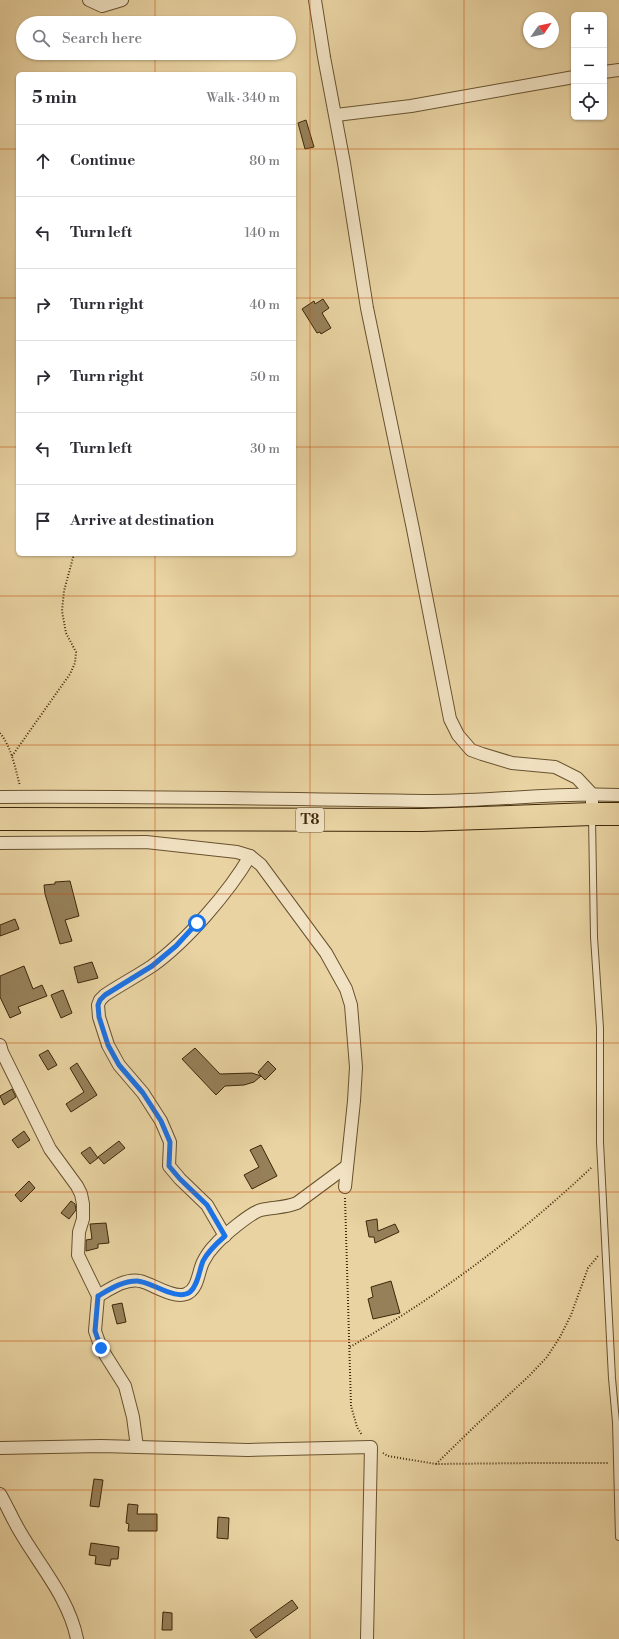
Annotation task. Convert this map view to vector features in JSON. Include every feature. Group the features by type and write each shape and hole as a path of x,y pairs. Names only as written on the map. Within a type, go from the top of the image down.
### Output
{"highway":[{"name":"T8","path":"0,819 248,821 422,820 592,804 619,814"}],"street":[{"path":"89,0 102,6 105,2 122,0"},
{"path":"315,0 324,57 336,115 367,308 414,529 450,719 458,735 471,750 512,762 555,767 577,778 592,804"},
{"path":"607,72 619,70"},
{"path":"336,115 411,106 571,78"},
{"path":"0,797 277,798 434,801 494,800 592,804 619,795"},
{"path":"0,843 146,842 237,852 250,856 261,865 326,953 346,989 351,1005 356,1067 345,1187"},
{"path":"225,1236 207,1205 169,1166 170,1142 164,1127 143,1093 119,1065 108,1045 99,1017 98,1005 100,1000 105,995 152,966 176,946 224,893 250,856"},
{"path":"0,1044 2,1052 50,1149 77,1186 81,1194 83,1219 79,1232 78,1255 98,1296 95,1331 101,1348 125,1386 133,1417 137,1447"},
{"path":"98,1296 126,1281 140,1281 171,1293 184,1295 188,1293 193,1289 208,1254 225,1236 259,1210 297,1203 348,1166"},
{"path":"0,1448 137,1447 248,1450 371,1447 367,1639"},
{"path":"0,1494 19,1530 66,1607 73,1621 77,1639"}],"lane":[{"path":"592,804 594,937 600,1028 601,1158 612,1378 616,1422 619,1537"}],"path":[{"path":"12,756 70,674 75,663 76,652 66,633 62,611 64,590 73,556"},
{"path":"0,733 12,756 22,797"},
{"path":"350,1347 395,1321 477,1264 546,1210 601,1158"},
{"path":"345,1187 351,1406 356,1427 371,1447 388,1456 436,1464 617,1463"},
{"path":"436,1464 530,1376 547,1357 560,1337 571,1315 588,1268 595,1258 605,1250"}],"building":[{"path":"306,120 314,147 305,149 298,123"},
{"path":"323,299 329,308 322,313 331,328 321,334 320,332 317,333 302,309 314,301 315,304"},
{"path":"70,881 79,916 65,920 72,941 60,944 45,894 44,885 55,884 55,882"},
{"path":"15,919 19,929 0,936 0,925"},
{"path":"92,962 98,978 78,983 74,967"},
{"path":"24,966 33,989 42,985 47,996 18,1007 21,1013 10,1018 0,997 0,976"},
{"path":"63,990 72,1013 61,1018 51,995"},
{"path":"195,1048 220,1074 252,1073 261,1076 254,1082 244,1085 225,1086 216,1095 182,1059"},
{"path":"48,1050 57,1065 48,1070 39,1055"},
{"path":"268,1061 276,1069 265,1080 258,1072"},
{"path":"77,1063 97,1095 71,1112 66,1104 84,1092 70,1068"},
{"path":"12,1089 16,1097 4,1105 0,1096"},
{"path":"24,1131 30,1140 18,1148 12,1140"},
{"path":"119,1141 125,1148 104,1164 98,1157"},
{"path":"261,1145 277,1176 252,1189 244,1175 259,1167 250,1150"},
{"path":"90,1147 98,1158 90,1164 81,1153"},
{"path":"29,1181 35,1188 21,1202 15,1195"},
{"path":"71,1201 75,1204 76,1210 69,1219 61,1213"},
{"path":"377,1219 378,1231 395,1224 399,1232 375,1243 374,1237 369,1237 366,1221"},
{"path":"106,1223 109,1243 98,1244 98,1248 86,1251 86,1240 92,1239 90,1224"},
{"path":"391,1281 400,1313 373,1319 368,1299 373,1297 371,1287"},
{"path":"122,1303 126,1322 117,1324 112,1305"},
{"path":"94,1479 103,1480 99,1507 90,1506"},
{"path":"128,1504 138,1505 137,1514 157,1514 157,1531 128,1531 129,1524 126,1523"},
{"path":"218,1517 229,1518 228,1539 217,1538"},
{"path":"91,1543 119,1547 118,1559 111,1559 110,1566 95,1564 96,1556 89,1555"},
{"path":"292,1600 298,1608 256,1638 250,1630"},
{"path":"163,1612 172,1613 172,1630 162,1630"}],"route":[{"path":"101,1348 95,1331 98,1296 114,1286 126,1281 140,1281 171,1293 184,1295 193,1289 208,1254 225,1236 207,1205 169,1166 170,1142 161,1121 143,1093 119,1065 108,1045 99,1017 98,1005 100,1000 105,995 152,966 176,946 197,923"}]}
